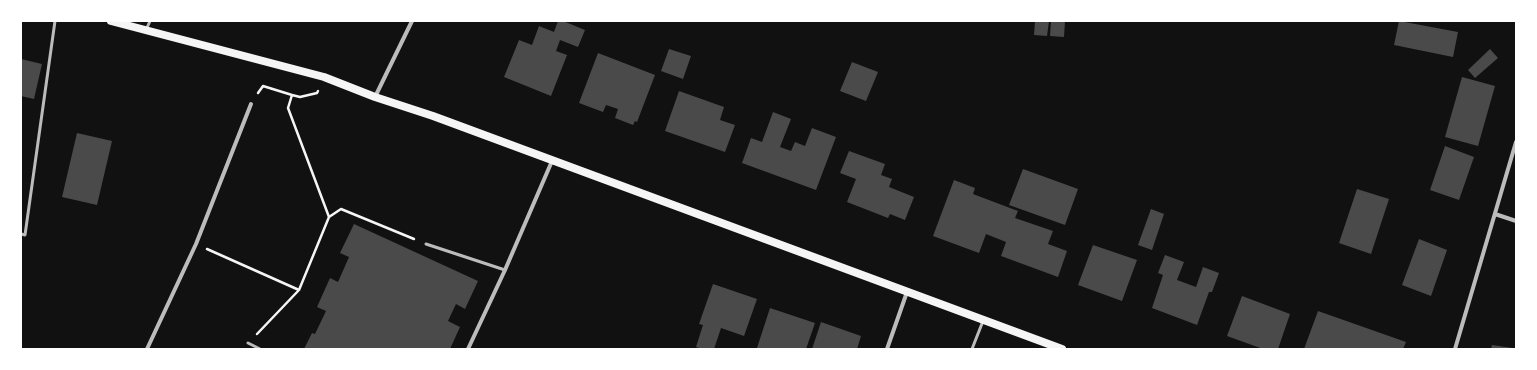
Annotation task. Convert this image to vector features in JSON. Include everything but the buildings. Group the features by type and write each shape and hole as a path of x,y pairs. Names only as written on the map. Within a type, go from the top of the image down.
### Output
{"main road":[{"path":"111,21 324,77 1062,349"}],"street":[{"path":"375,97 412,21"},
{"path":"147,349 196,244 251,104"},
{"path":"1455,349 1516,142"},
{"path":"468,349 505,270 552,161"},
{"path":"1495,214 1516,221"},
{"path":"887,349 907,292"}],"lane":[{"path":"21,234 25,235 55,21"},
{"path":"146,30 150,21"},
{"path":"426,244 505,270"},
{"path":"972,349 983,320"},
{"path":"248,343 260,349"}],"path":[{"path":"263,86 300,97 318,93 324,77"},
{"path":"292,95 288,108 330,217"},
{"path":"248,343 298,290 330,217 341,209 426,244"},
{"path":"196,244 298,290"}]}
